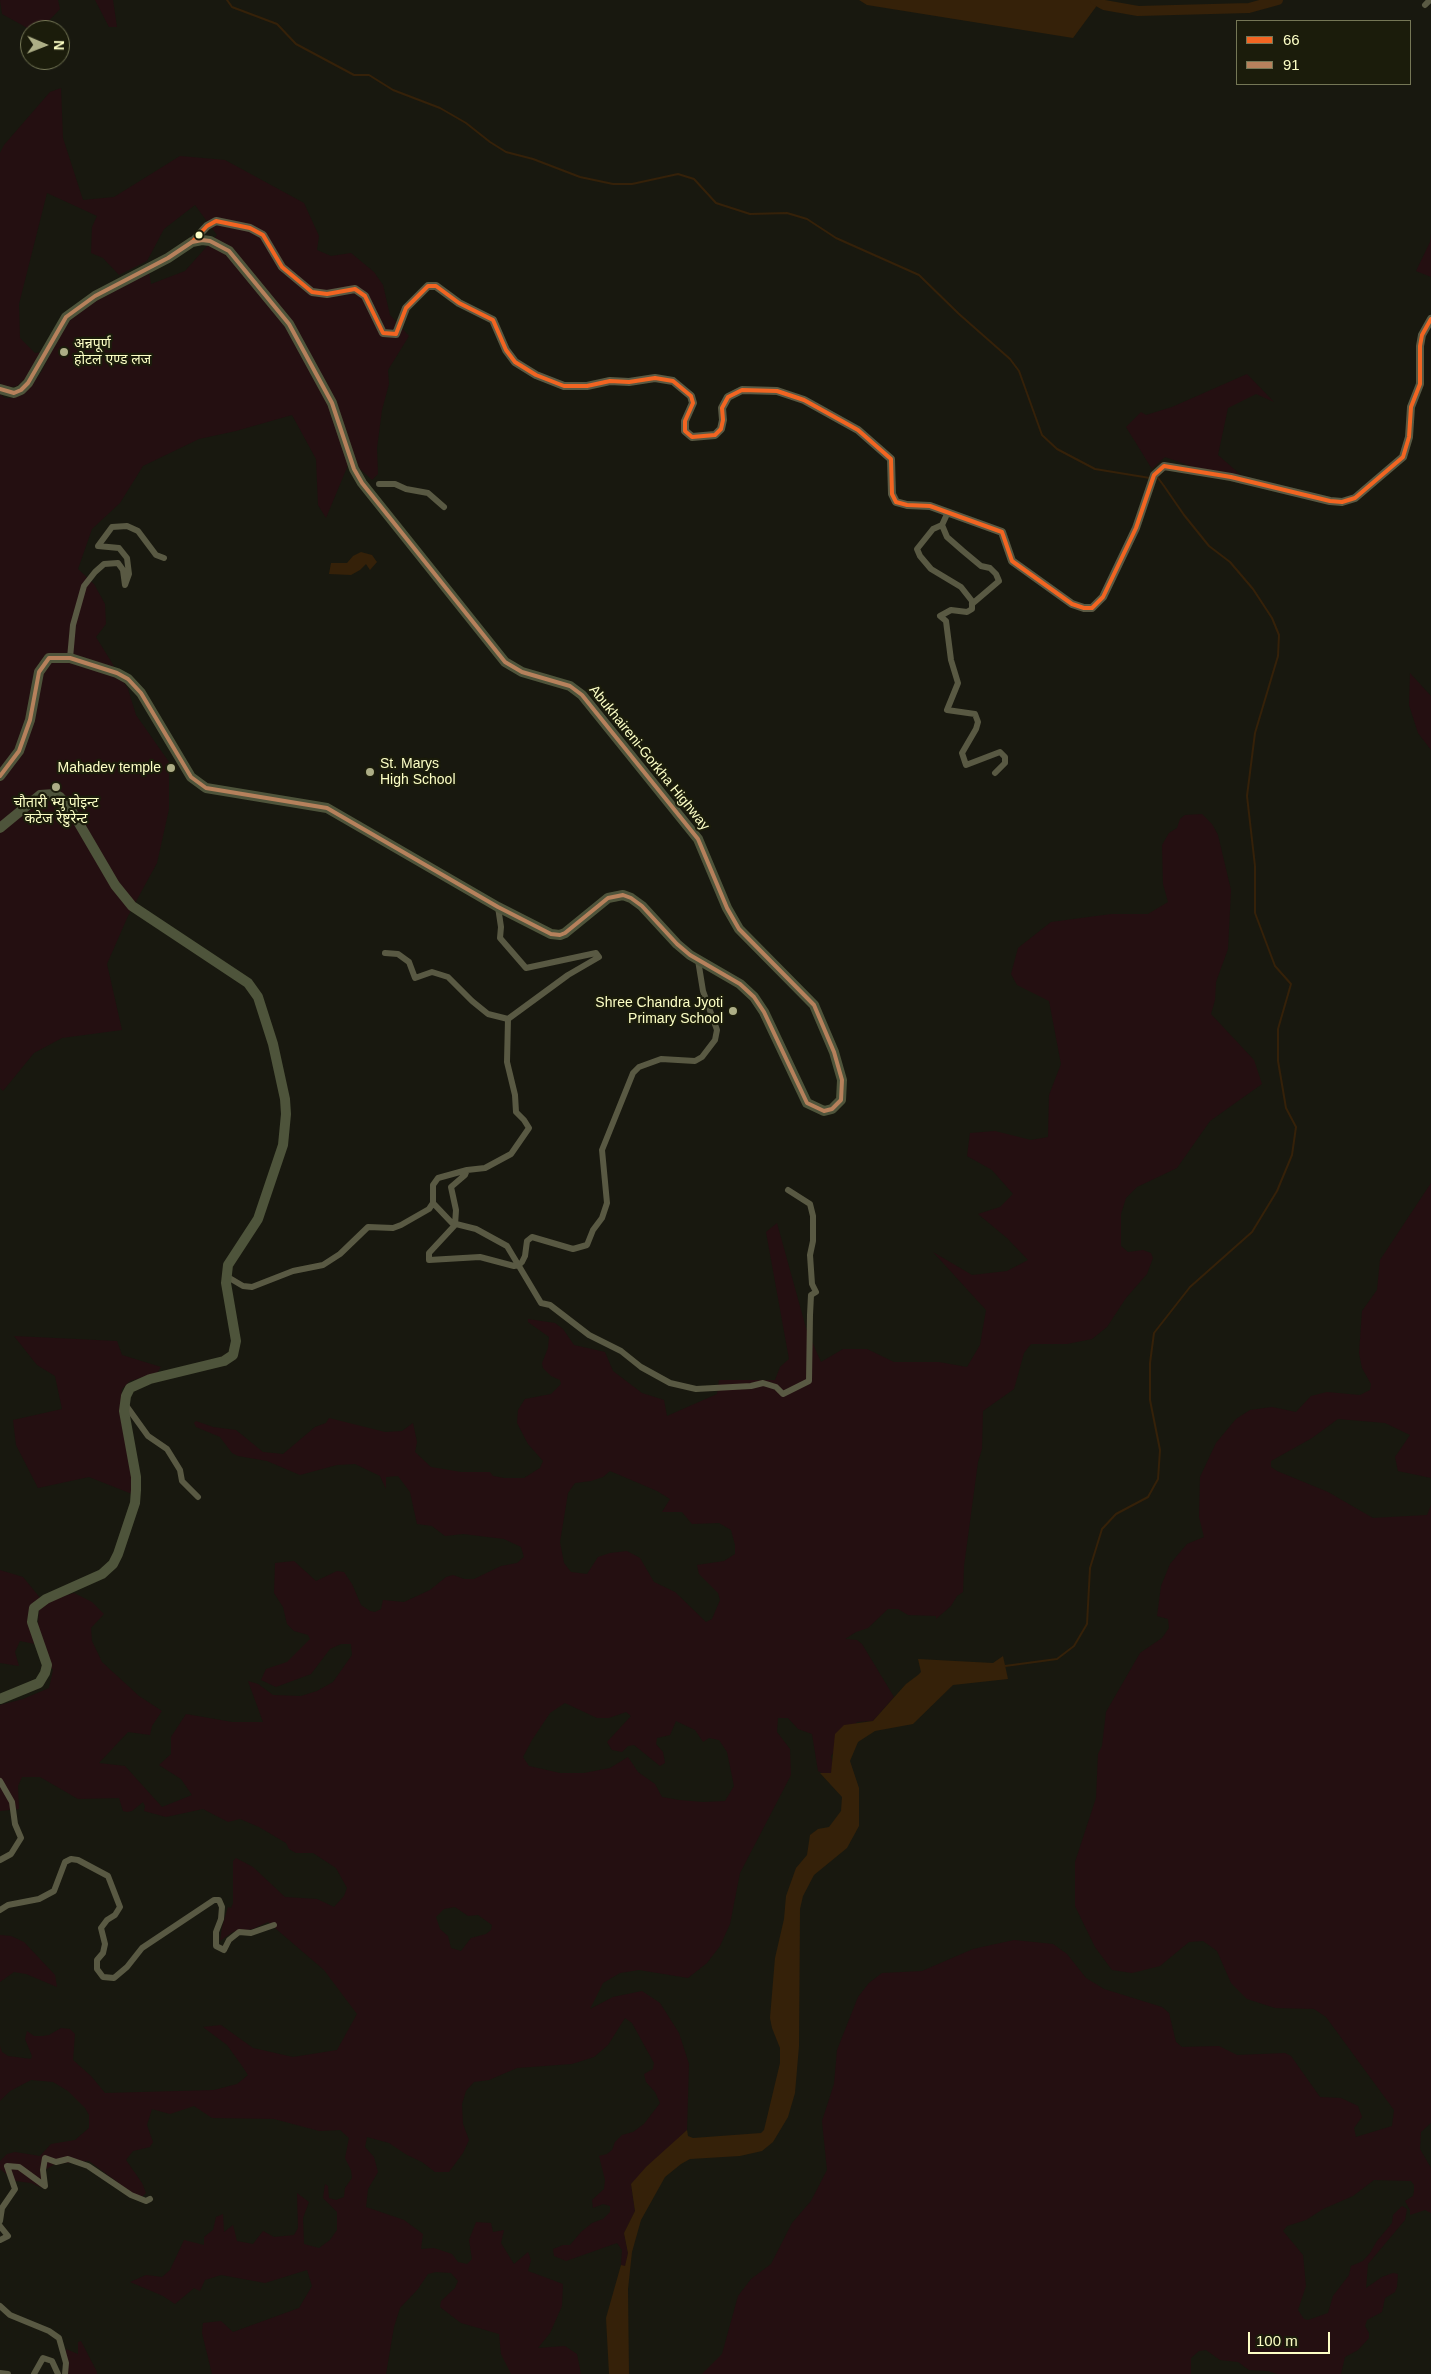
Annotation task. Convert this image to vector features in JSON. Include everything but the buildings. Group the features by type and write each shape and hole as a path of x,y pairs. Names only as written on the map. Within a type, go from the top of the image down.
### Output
{"main road":[{"name":"Abukhaireni-Gorkha Highway","path":"0,776 19,750 30,720 36,681 43,664 49,658 70,658 117,674 128,680 141,693 191,776 206,788 327,808 498,907 544,931 560,935 608,898 623,895 642,906 677,944 698,960 740,984 760,1005 807,1103 824,1111 836,1107 843,1095 842,1080 819,1015 803,992 738,929 727,908 698,838 582,696 565,684 522,672 505,662 358,476 332,403 282,314 222,246 202,240 192,242"},
{"path":"0,389 14,393 21,390 28,383 57,329 75,309 192,242"},
{"path":"0,828 40,795 47,793 60,797 70,808 115,885 132,906 248,983 258,997 273,1044 285,1099 286,1129 283,1145 258,1219 228,1265 226,1276 236,1341 233,1355 224,1361 150,1379 134,1385 128,1391 124,1411 136,1477 136,1490 135,1503 118,1554 113,1564 102,1574 46,1599 34,1608 32,1622 46,1665 46,1673 39,1683 0,1699"}],"street":[{"path":"1425,5 1430,0"},
{"path":"192,242 207,226 216,221 250,228 263,235 282,267 312,292 327,294 356,289 364,296 383,333 396,334 406,308 428,286 436,286 459,303 493,320 506,350 514,362 536,375 564,386 587,386 610,381 629,382 655,378 674,381 691,396 693,403 686,420 686,431 692,437 716,435 721,429 723,420 722,408 728,397 742,390 777,391 804,400 858,430 892,459 892,494 896,502 908,505 930,506 1002,532 1012,561 1072,604 1092,608 1103,597 1136,528 1154,475 1164,466 1231,477 1330,501 1342,502 1355,498 1403,457 1409,437 1411,407 1420,384 1421,340 1431,319"},
{"path":"379,484 395,484 406,489 428,493 444,507"},
{"path":"948,512 942,525 933,529 917,549 920,556 931,569 962,587 972,604 972,609 967,612 951,610 940,616 946,621 951,660 958,683 947,710 975,714 978,722 976,729 962,754 966,765 1000,752 1004,757 1005,763 995,773"},
{"path":"942,525 947,536 963,552 981,566 990,568 996,574 999,581 972,604"},
{"path":"70,658 73,625 84,586 104,564 118,562 123,570 125,585 129,574 127,558 119,548 98,546 112,527 127,526 138,531 156,555 164,558"},
{"path":"498,907 501,927 500,938 526,968 596,953 599,956 568,975 508,1019"},
{"path":"385,953 398,954 410,962 414,978 432,972 448,976 488,1014 508,1019"},
{"path":"467,1170 465,1175 451,1187 456,1210 455,1225 429,1253 429,1260 480,1257 514,1266 519,1265 525,1256 527,1241 532,1237 573,1249 584,1247 589,1242 593,1230 602,1218 607,1203 602,1150 632,1073 638,1067 666,1058 695,1061 702,1058 713,1043 717,1030 703,991 698,960"},
{"path":"226,1276 243,1286 252,1287 293,1271 323,1265 340,1254 368,1227 393,1228 401,1226 429,1209 433,1203 433,1185 438,1178 467,1170 485,1168 511,1154 529,1128 516,1112 515,1095 507,1062 508,1019"},
{"path":"433,1203 455,1225 476,1229 503,1243 511,1250 541,1303 550,1304 589,1335 621,1351 641,1367 670,1383 696,1389 751,1386 763,1383 776,1387 783,1394 810,1381 811,1295 816,1292 812,1284 810,1255 813,1240 813,1216 810,1204 788,1190"},
{"path":"125,1403 148,1436 167,1449 180,1470 182,1481 198,1496"},
{"path":"0,1781 12,1802 15,1824 21,1838 11,1854 0,1860"},
{"path":"0,1910 8,1905 39,1898 54,1892 66,1862 71,1859 78,1860 108,1876 120,1907 115,1915 101,1928 105,1944 103,1953 97,1960 97,1969 103,1977 114,1978 127,1968 142,1948 214,1900 219,1900 222,1907 221,1919 216,1932 216,1946 224,1950 229,1940 240,1932 251,1933 274,1925"},
{"path":"0,2221 2,2208 15,2189 7,2166 19,2167 45,2186 43,2170 45,2158 56,2162 68,2159 88,2166 131,2195 146,2201 150,2199"},
{"path":"0,2226 8,2236 0,2240"},
{"path":"0,2306 10,2315 49,2331 59,2338 66,2363 65,2374"},
{"path":"34,2374 43,2358 52,2360 58,2374"},
{"path":"0,2373 8,2374"}],"shaded area":[{"path":"0,0 58,0 60,9 50,20 20,20 20,24 2,14"},
{"path":"95,0 113,0 117,27 109,27"},
{"path":"859,0 1101,0 1073,38 867,5"},
{"path":"61,88 63,138 83,200 114,197 180,156 225,160 304,203 319,236 317,250 331,256 351,253 374,272 383,285 390,315 409,336 388,370 389,384 382,410 377,448 378,474 372,480 359,468 353,453 326,518 318,505 316,459 292,415 199,439 143,466 120,503 92,529 78,569 94,584 105,604 106,624 96,637 128,689 136,715 169,762 169,809 157,863 128,916 107,964 122,1030 62,1038 34,1053 3,1091 0,1088 0,394 5,398 12,398 22,395 30,387 42,371 60,333 78,311 149,272 151,284 185,271 217,235 195,205 164,229 147,261 119,275 103,258 91,253 92,227 97,216 47,193 19,304 20,338 35,353 43,352 28,376 17,386 4,388 0,383 0,153 4,145 50,92"},
{"path":"1431,234 1431,277 1416,271 1430,242"},
{"path":"1247,374 1274,402 1256,394 1228,408 1218,455 1242,476 1201,470 1165,457 1152,469 1126,427 1141,412 1146,415 1172,407"},
{"path":"361,552 372,555 377,562 370,570 366,564 351,575 329,574 331,563 347,563 353,556"},
{"path":"1410,673 1431,696 1431,750 1418,733 1409,705"},
{"path":"1202,814 1212,824 1218,835 1231,890 1228,949 1216,982 1215,1000 1211,1014 1254,1060 1262,1084 1210,1121 1177,1168 1137,1187 1126,1198 1121,1214 1121,1246 1128,1252 1143,1250 1151,1253 1153,1258 1147,1274 1126,1298 1107,1327 1092,1339 1067,1344 1031,1344 1024,1353 1014,1389 983,1411 982,1449 978,1462 964,1566 963,1592 936,1619 936,1616 908,1615 898,1609 888,1609 868,1628 856,1632 845,1639 857,1640 862,1644 894,1697 873,1721 857,1722 831,1756 833,1765 831,1773 826,1775 818,1771 812,1734 798,1729 788,1718 778,1718 777,1732 790,1749 791,1775 740,1873 730,1924 720,1946 707,1963 688,1978 639,1970 620,1973 603,1983 590,2009 613,1997 642,1991 660,2003 679,2033 689,2064 687,2130 631,2184 635,2211 624,2233 628,2253 625,2267 621,2265 622,2250 617,2243 566,2261 554,2256 553,2249 563,2245 570,2245 581,2232 592,2223 603,2219 610,2212 610,2206 603,2204 593,2208 592,2200 604,2189 605,2180 599,2156 607,2154 612,2150 615,2142 622,2135 633,2132 644,2124 660,2103 655,2092 646,2082 644,2074 653,2069 654,2063 632,2023 625,2018 608,2045 594,2057 572,2064 517,2068 489,2080 474,2082 466,2091 462,2104 463,2124 469,2140 463,2153 449,2172 435,2172 422,2162 389,2143 367,2137 365,2147 374,2157 378,2172 368,2189 366,2207 404,2220 423,2234 421,2249 434,2248 452,2254 458,2262 467,2264 472,2259 469,2240 476,2222 491,2223 493,2232 504,2230 501,2243 514,2264 528,2252 531,2260 528,2271 563,2284 562,2306 550,2333 538,2348 565,2346 577,2354 581,2374 511,2374 501,2354 499,2334 461,2323 440,2307 441,2301 455,2288 458,2281 451,2273 436,2272 428,2274 418,2289 400,2308 394,2327 386,2374 212,2374 202,2333 203,2323 221,2321 233,2332 299,2308 312,2286 307,2270 265,2283 221,2275 205,2280 200,2291 194,2288 175,2304 163,2296 130,2282 146,2275 162,2277 170,2270 184,2240 204,2245 204,2237 213,2230 216,2217 223,2214 224,2232 233,2225 237,2241 253,2244 263,2231 274,2237 294,2235 298,2228 297,2193 309,2202 303,2218 304,2244 319,2248 330,2240 337,2230 337,2212 323,2198 325,2184 328,2186 329,2198 336,2200 344,2197 345,2188 352,2178 351,2170 345,2158 349,2138 340,2130 319,2131 274,2119 212,2118 194,2106 170,2114 152,2109 147,2125 153,2142 150,2147 133,2151 126,2160 142,2183 146,2193 142,2197 132,2193 89,2161 55,2164 45,2170 47,2188 45,2189 31,2183 15,2181 0,2169 0,2161 7,2154 15,2152 40,2156 51,2144 75,2140 89,2128 89,2115 85,2108 68,2091 53,2082 31,2080 10,2091 0,2101 0,2046 2,2052 8,2056 31,2059 32,2056 25,2039 27,2031 34,2036 43,2036 49,2035 61,2028 70,2029 75,2034 73,2060 91,2076 105,2093 214,2090 237,2084 248,2075 227,2045 203,2027 221,2025 253,2048 293,2057 337,2050 357,2014 324,1970 268,1922 253,1929 233,1932 220,1941 228,1907 231,1908 233,1903 233,1861 236,1858 253,1867 285,1897 317,1899 334,1907 344,1896 347,1888 336,1868 313,1853 296,1853 289,1849 286,1843 259,1827 240,1819 228,1822 203,1809 166,1817 144,1811 145,1806 143,1802 132,1811 127,1812 123,1811 119,1798 78,1799 40,1777 22,1777 18,1786 19,1809 0,1811 0,1705 23,1699 49,1688 53,1670 35,1644 20,1641 15,1652 19,1666 0,1663 0,1570 23,1577 41,1599 31,1610 38,1626 39,1609 51,1600 74,1593 92,1602 104,1614 91,1628 92,1641 102,1662 139,1696 162,1711 152,1726 150,1735 128,1732 99,1763 125,1766 162,1807 192,1795 181,1779 159,1765 171,1754 171,1737 186,1714 232,1722 263,1722 248,1681 258,1684 273,1695 301,1696 317,1691 333,1682 352,1655 351,1644 341,1644 330,1649 311,1674 276,1687 261,1680 266,1669 287,1662 310,1639 308,1635 294,1631 287,1624 283,1607 274,1593 275,1563 294,1561 316,1581 337,1571 344,1572 352,1584 361,1605 375,1612 381,1609 383,1600 404,1602 430,1590 446,1577 453,1575 464,1579 474,1579 501,1566 517,1563 524,1557 521,1547 504,1539 463,1534 445,1536 432,1526 417,1524 410,1492 398,1476 386,1477 386,1489 380,1476 355,1464 337,1465 300,1475 267,1461 238,1456 232,1453 220,1437 196,1427 194,1423 196,1421 213,1427 236,1430 263,1452 283,1454 315,1427 326,1423 329,1418 385,1432 402,1431 413,1423 417,1442 415,1452 431,1467 461,1472 490,1472 493,1476 504,1478 524,1478 540,1468 543,1461 528,1444 517,1423 518,1410 525,1399 551,1394 561,1384 560,1380 551,1376 543,1368 542,1363 548,1348 549,1337 528,1322 528,1319 555,1323 563,1329 574,1345 605,1352 613,1371 642,1393 664,1400 667,1416 717,1394 719,1380 775,1380 780,1367 789,1359 766,1232 777,1223 806,1328 821,1362 843,1349 867,1349 894,1362 939,1362 967,1367 980,1345 986,1310 933,1252 972,1275 1007,1271 1028,1260 1007,1238 978,1214 1000,1207 1013,1194 992,1170 967,1156 970,1133 995,1131 1031,1140 1048,1137 1049,1095 1061,1064 1049,1001 1017,985 1011,974 1018,948 1051,922 1111,914 1148,914 1168,902 1163,884 1162,845 1169,833 1177,828 1180,819 1185,815","holes":["610,1471 657,1491 670,1499 662,1512 682,1512 692,1524 719,1523 731,1530 735,1554 724,1561 697,1565 699,1574 718,1593 720,1600 712,1619 706,1622 675,1592 654,1582 640,1558 627,1551 598,1557 587,1574 571,1572 564,1563 560,1542 568,1493 575,1483 603,1477","565,1703 597,1718 609,1718 626,1712 631,1716 607,1742 612,1750 622,1752 628,1746 634,1745 660,1766 665,1763 663,1752 656,1744 657,1738 670,1735 676,1721 695,1730 703,1742 709,1738 719,1740 727,1752 734,1786 725,1801 679,1800 662,1797 655,1784 638,1772 628,1757 610,1768 584,1773 560,1773 529,1766 523,1757 550,1713","455,1907 468,1916 478,1915 492,1925 491,1930 486,1934 471,1938 461,1951 451,1948 448,1936 440,1929 436,1917 444,1909"]},
{"path":"1431,1183 1431,1478 1398,1471 1395,1457 1410,1435 1385,1423 1338,1419 1312,1438 1271,1461 1271,1467 1277,1471 1328,1492 1373,1518 1427,1515 1431,1505 1431,2123 1421,2132 1420,2149 1431,2168 1431,2213 1425,2210 1410,2215 1410,2210 1405,2201 1413,2196 1414,2185 1411,2181 1374,2180 1353,2196 1323,2209 1306,2220 1287,2226 1283,2231 1303,2255 1306,2286 1298,2310 1304,2319 1308,2320 1328,2313 1333,2296 1349,2275 1351,2266 1363,2261 1370,2253 1392,2223 1393,2215 1402,2206 1407,2209 1405,2220 1368,2264 1366,2288 1382,2277 1393,2273 1398,2274 1395,2292 1385,2298 1382,2312 1367,2320 1365,2326 1369,2333 1369,2338 1358,2350 1345,2357 1341,2374 1277,2374 1268,2371 1249,2370 1238,2362 1220,2360 1206,2350 1199,2351 1191,2358 1191,2374 702,2374 722,2354 738,2296 751,2279 771,2264 792,2223 811,2201 827,2170 822,2121 834,2084 837,2050 858,1997 869,1983 882,1973 922,1971 973,1949 1014,1940 1053,1944 1067,1954 1086,1978 1104,1989 1162,2007 1169,2013 1176,2042 1182,2047 1219,2046 1237,2055 1285,2053 1291,2056 1320,2097 1341,2098 1358,2106 1362,2117 1354,2128 1356,2137 1392,2126 1394,2110 1326,2017 1314,2009 1275,2008 1247,1999 1231,1983 1217,1951 1203,1941 1189,1942 1160,1966 1132,1973 1112,1970 1095,1947 1075,1906 1075,1862 1096,1798 1098,1754 1102,1746 1106,1712 1140,1653 1162,1638 1169,1628 1168,1619 1157,1616 1161,1586 1170,1564 1187,1544 1204,1537 1199,1517 1200,1477 1216,1443 1236,1419 1250,1410 1272,1407 1296,1412 1311,1396 1327,1392 1360,1395 1370,1390 1371,1384 1362,1368 1359,1353 1362,1311 1377,1290 1380,1260"},
{"path":"14,1336 117,1341 122,1355 161,1367 157,1373 130,1381 122,1389 120,1416 130,1460 132,1494 89,1477 38,1488 16,1445 13,1420 62,1409 55,1376 37,1365"},
{"path":"1003,1656 1008,1679 953,1685 913,1724 875,1731 858,1742 850,1761 859,1788 859,1826 847,1848 814,1875 803,1896 800,1909 799,2046 795,2093 788,2117 773,2142 762,2151 740,2156 690,2159 665,2177 641,2220 632,2252 628,2289 629,2374 609,2374 606,2318 621,2265 625,2266 628,2253 624,2233 635,2211 631,2184 646,2167 687,2130 688,2136 693,2138 761,2133 764,2130 780,2063 780,2048 770,2018 775,1958 784,1919 786,1896 796,1868 807,1855 810,1835 818,1829 829,1827 841,1811 842,1797 820,1773 831,1773 835,1734 844,1725 873,1721 906,1684 921,1672 918,1659 993,1663"},
{"path":"0,1935 11,1936 24,1942 55,1975 57,1987 26,1974 14,1972 0,1982"},
{"path":"81,2341 97,2374 67,2374 66,2349 78,2354 78,2342"}],"waterway":[{"path":"227,0 232,7 277,24 296,44 354,75 369,75 393,90 440,108 466,123 506,152 533,159 580,177 613,184 632,184 678,174 694,179 716,203 750,214 787,213 807,219 836,238 919,275 959,314 1010,359 1019,371 1042,435 1057,449 1095,469 1150,478"},
{"path":"1095,0 1104,5 1138,11 1249,8 1278,0"},
{"path":"1005,1666 1057,1659 1074,1646 1087,1624 1090,1568 1102,1529 1116,1514 1148,1497 1158,1479 1160,1450 1150,1400 1150,1363 1154,1333 1190,1287 1252,1232 1277,1191 1292,1155 1296,1127 1286,1108 1278,1061 1278,1029 1291,984 1275,966 1255,913 1255,866 1247,796 1255,733 1278,656 1279,635 1272,618 1253,589 1230,562 1209,546 1158,478 1155,478"}],"transit line":[{"name":"66","path":"192,242 207,226 216,221 250,228 263,235 282,267 312,292 327,294 355,289 365,296 383,333 396,334 406,308 428,286 436,286 459,303 493,320 506,350 515,362 536,375 564,386 587,386 610,381 629,382 655,378 673,381 691,396 693,403 685,421 685,431 692,437 715,435 721,429 723,420 722,408 728,397 742,390 777,391 804,400 858,430 891,459 892,494 896,502 907,505 930,506 1002,532 1012,561 1072,604 1084,608 1092,608 1103,597 1136,528 1154,475 1164,466 1231,477 1330,501 1342,502 1355,498 1403,457 1409,437 1411,407 1420,384 1420,346 1422,335 1431,319"},
{"name":"91","path":"0,389 14,393 21,390 28,383 66,317 95,296 168,258 192,242 210,241 229,251 289,324 332,403 354,469 362,483 505,662 522,672 570,686 582,695 698,839 727,908 739,929 814,1005 834,1052 842,1080 841,1100 832,1109 824,1111 807,1103 764,1012 754,997 740,984 690,955 677,944 642,906 631,898 623,895 608,898 565,933 560,935 551,934 498,907 327,808 206,788 191,777 141,693 128,679 117,673 70,658 49,658 39,672 30,720 19,751 0,776"}],"place":[{"name":"अन्नपूर्ण होटल एण्ड लज","path":"64,352"},
{"name":"Mahadev temple","path":"171,768"},
{"name":"St. Marys High School","path":"370,772"},
{"name":"चौतारी भ्यु पोइन्ट कटेज रेष्टुरेन्ट","path":"56,787"},
{"name":"Shree Chandra Jyoti Primary School","path":"733,1011"}]}
